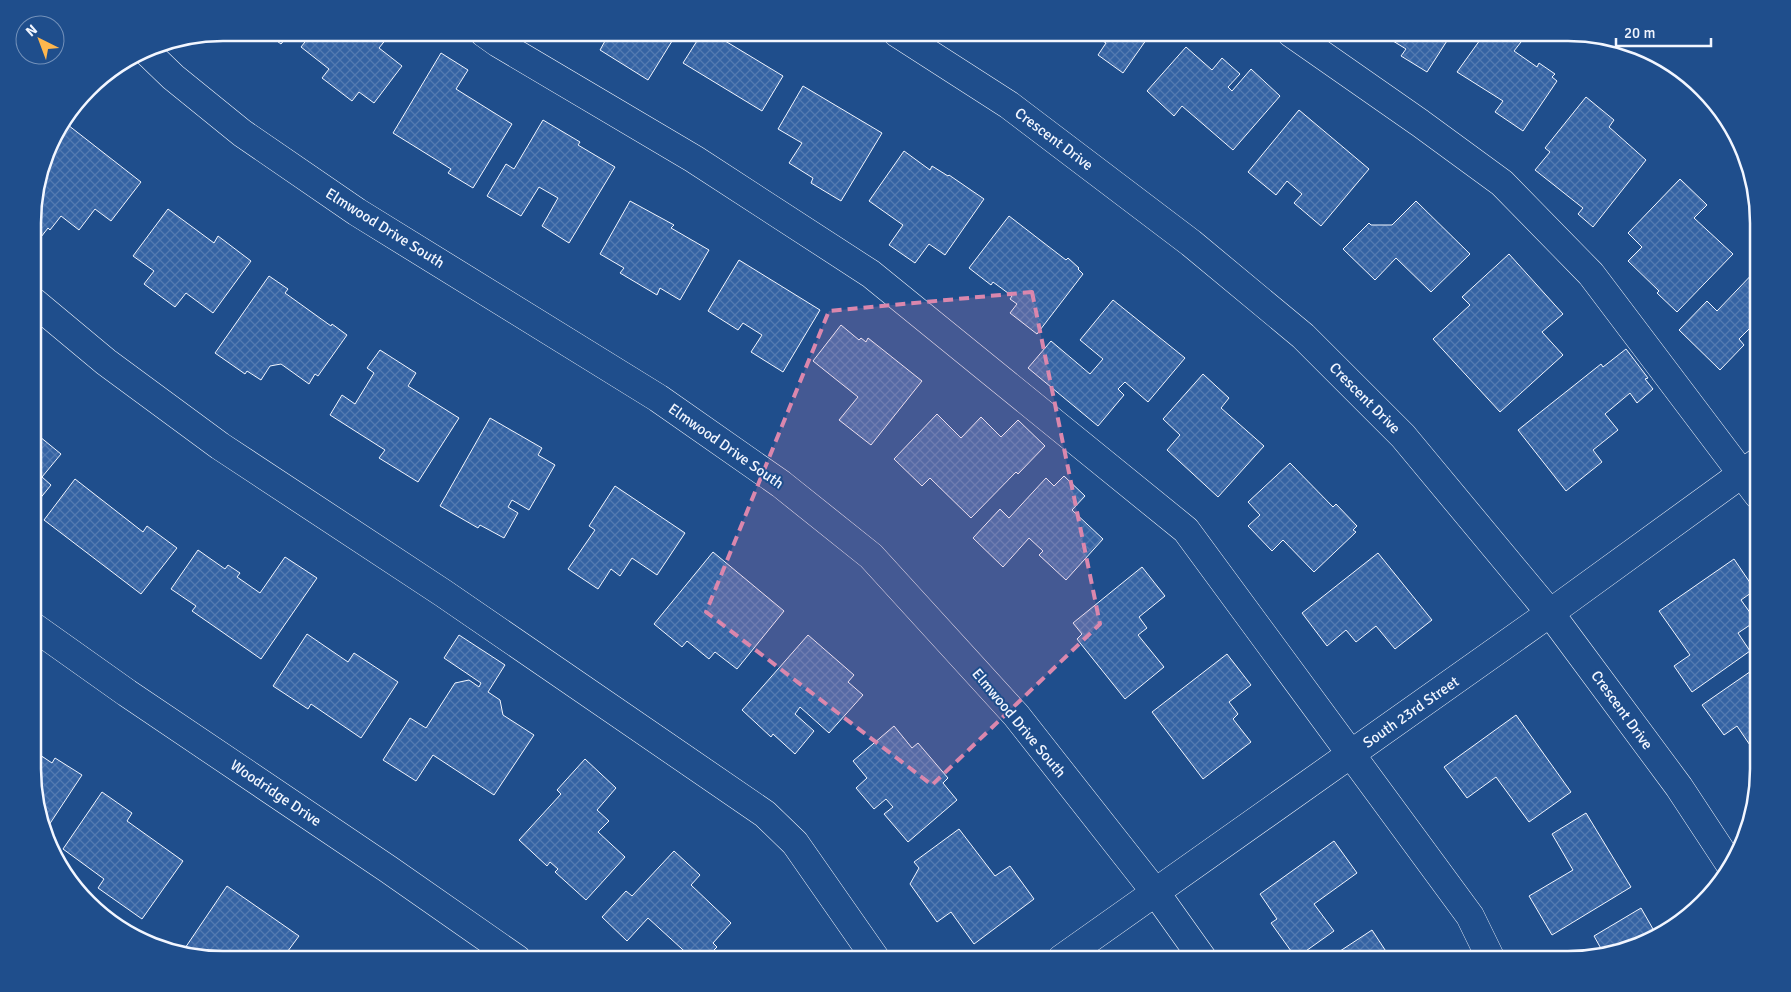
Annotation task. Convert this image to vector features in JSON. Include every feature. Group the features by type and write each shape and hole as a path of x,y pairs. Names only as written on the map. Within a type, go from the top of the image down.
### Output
{"street":[{"path":"497,41 694,159 871,274 1186,530 1470,916 1487,951"},
{"name":"Crescent Drive","path":"911,41 1009,105 1191,243 1303,336 1403,436 1550,613 1678,787 1726,858"},
{"path":"1304,41 1502,183 1591,274 1750,473"},
{"name":"Elmwood Drive South","path":"152,56 242,133 357,212 658,398 781,484 872,556 1016,715 1156,893 1197,951"},
{"path":"41,308 106,362 220,446 443,592 765,814 795,843 870,951"},
{"name":"South 23rd Street","path":"1073,951 1550,613 1750,479"},
{"name":"Woodridge Drive","path":"41,632 127,693 388,869 506,951"}],"highlighted area":[{"path":"1032,292 1100,624 932,785 706,612 829,311"}],"building":[{"path":"306,41 385,41 379,48 402,66 374,103 359,92 352,101 322,78 329,69 301,47"},
{"path":"605,41 672,41 648,80 600,50"},
{"path":"697,41 725,41 783,76 762,111 683,63"},
{"path":"1103,41 1145,41 1123,73 1098,55 1106,43"},
{"path":"1393,41 1447,41 1427,72 1401,56 1406,49"},
{"path":"1479,41 1520,41 1521,42 1514,51 1537,67 1539,63 1555,74 1552,77 1557,81 1523,131 1495,112 1503,101 1457,72"},
{"path":"1186,47 1212,70 1222,58 1240,74 1228,87 1232,91 1251,69 1280,96 1233,150 1182,106 1174,116 1147,91"},
{"path":"441,53 468,70 456,89 512,124 473,188 448,173 451,169 393,133"},
{"path":"803,86 882,133 841,201 811,183 813,178 789,163 802,143 778,129"},
{"path":"1586,97 1614,120 1609,127 1646,160 1593,227 1578,214 1583,208 1535,170 1550,152 1545,148"},
{"path":"1299,110 1369,169 1321,226 1294,203 1302,194 1287,181 1276,195 1248,172"},
{"path":"543,120 580,142 578,145 615,167 569,243 542,226 558,198 539,187 521,216 487,196 506,164 514,169"},
{"path":"69,126 141,182 111,221 95,209 79,230 61,216 50,230 48,228 41,237 43,199 47,176 55,154"},
{"path":"904,151 930,170 932,166 949,175 984,199 945,255 929,244 915,263 889,245 903,225 869,201"},
{"path":"1680,179 1707,205 1694,218 1733,254 1677,312 1657,293 1659,291 1628,261 1642,247 1628,233"},
{"path":"630,201 674,225 671,228 709,250 680,300 660,288 657,295 620,273 624,268 600,254"},
{"path":"1416,201 1470,254 1431,292 1396,258 1375,280 1343,249 1369,223 1371,225 1392,225"},
{"path":"168,209 214,243 218,236 251,261 213,313 186,293 175,307 144,284 154,271 133,256"},
{"path":"1009,216 1066,260 1068,258 1083,274 1037,334 1010,313 1017,304 1010,299 1012,296 993,282 991,285 969,268"},
{"path":"1509,254 1563,314 1542,332 1563,355 1500,412 1433,339 1470,305 1462,297"},
{"path":"739,260 820,310 783,372 751,352 762,335 743,323 738,330 708,311"},
{"path":"269,276 288,289 285,293 331,326 332,324 347,335 318,376 315,374 309,384 281,364 270,366 261,380 247,371 245,374 215,353"},
{"path":"1750,276 1750,328 1739,339 1744,345 1720,370 1679,330 1707,301 1717,311"},
{"path":"1113,300 1185,358 1148,402 1125,382 1118,389 1124,395 1098,426 1028,368 1051,341 1090,374 1103,359 1080,340"},
{"path":"841,325 859,340 861,338 866,342 868,338 922,381 871,445 839,420 858,397 813,361"},
{"path":"1626,349 1648,378 1645,379 1653,389 1637,403 1630,393 1605,414 1618,430 1593,450 1602,462 1566,491 1518,430 1601,364 1603,367"},
{"path":"380,350 416,373 408,386 459,418 418,482 379,458 385,450 330,415 342,395 355,404 374,373 367,368"},
{"path":"1203,374 1229,398 1221,408 1264,446 1218,497 1167,450 1180,435 1163,419"},
{"path":"937,414 961,438 981,417 1001,437 1018,420 1045,446 1018,474 1016,472 971,518 930,478 922,486 894,459"},
{"path":"490,418 542,448 538,455 555,465 529,510 512,500 508,507 518,513 504,538 480,525 478,528 440,506"},
{"path":"41,438 61,454 42,477 51,485 41,497"},
{"path":"1290,463 1333,507 1336,504 1357,526 1353,530 1356,532 1314,572 1283,540 1272,551 1248,526 1260,515 1248,502"},
{"path":"1064,476 1085,496 1072,510 1103,539 1066,580 1039,555 1043,551 1029,538 1003,567 973,538 1000,509 1009,518 1046,478 1054,486"},
{"path":"75,479 143,532 147,526 177,548 141,594 44,520"},
{"path":"615,486 685,533 657,575 632,558 620,576 611,569 598,589 568,569 595,530 589,526"},
{"path":"198,550 225,569 228,565 240,573 237,577 260,593 285,557 317,578 261,659 192,611 196,606 171,589"},
{"path":"713,552 784,611 737,669 715,652 709,659 687,641 682,647 654,624"},
{"path":"1378,553 1432,620 1395,649 1376,626 1356,642 1346,630 1327,646 1302,613"},
{"path":"1734,559 1750,583 1750,594 1741,600 1750,613 1750,625 1738,633 1750,651 1692,692 1674,666 1690,655 1659,611"},
{"path":"1142,567 1165,596 1139,617 1147,628 1138,635 1164,667 1125,699 1077,639 1082,634 1073,623"},
{"path":"307,634 348,662 354,653 398,682 361,738 311,704 308,709 273,686"},
{"path":"459,635 505,665 488,692 500,700 503,715 534,735 494,795 433,755 416,781 383,760 410,718 426,728 455,683 469,680 479,687 481,683 444,658"},
{"path":"808,635 854,675 848,682 863,695 829,733 800,707 795,714 814,731 795,754 773,734 771,737 742,710"},
{"path":"1227,654 1251,685 1229,702 1238,714 1233,719 1251,742 1203,779 1152,712"},
{"path":"1750,672 1750,745 1737,726 1724,735 1702,705"},
{"path":"1516,715 1571,792 1529,822 1496,777 1467,798 1444,767"},
{"path":"894,726 912,748 918,743 948,778 943,783 957,800 908,842 884,814 893,807 886,799 874,809 856,788 867,778 853,761"},
{"path":"41,756 52,763 55,758 82,775 50,824 43,793"},
{"path":"585,759 616,788 597,810 609,821 598,832 625,857 586,900 555,872 558,869 550,862 547,866 519,840 561,794 557,790"},
{"path":"102,792 132,813 127,821 183,861 142,919 98,888 104,879 63,849"},
{"path":"1586,813 1631,887 1552,935 1529,896 1573,870 1552,834"},
{"path":"959,829 995,876 1010,866 1034,899 974,944 951,912 937,922 910,884 919,868 914,862"},
{"path":"1334,841 1357,873 1314,904 1334,931 1306,951 1291,951 1271,923 1277,919 1260,894"},
{"path":"674,851 700,875 691,885 731,923 713,943 717,947 713,951 684,951 648,918 627,941 602,917 626,891 632,896"},
{"path":"227,886 299,936 288,951 223,951 186,947"},
{"path":"1641,908 1653,929 1615,945 1600,947 1594,936"},
{"path":"1372,930 1386,951 1340,951"}]}
